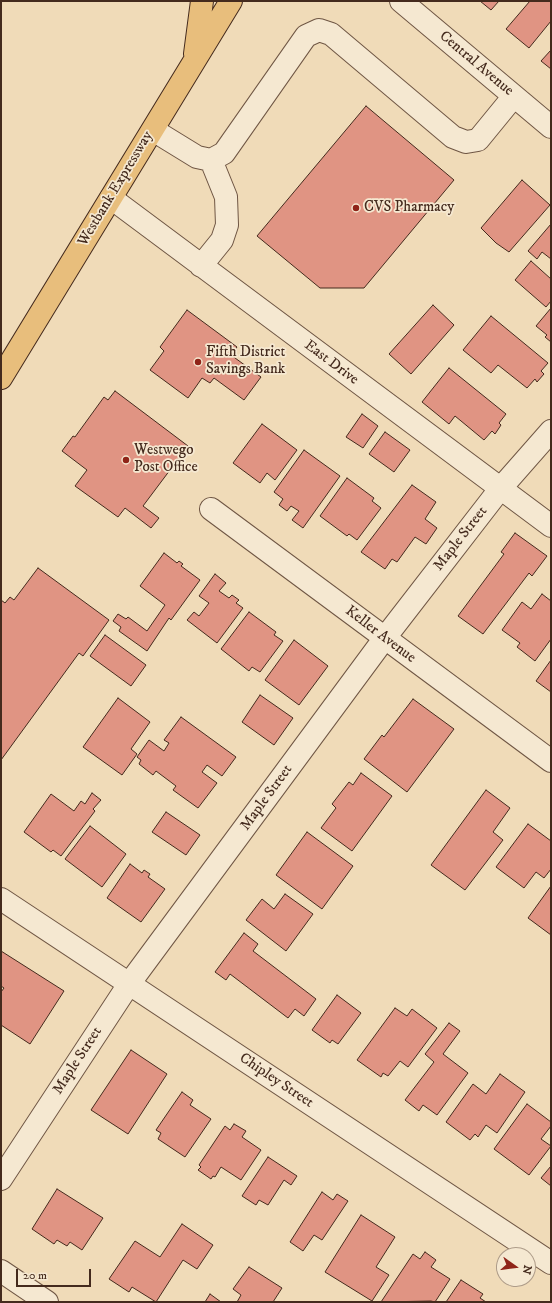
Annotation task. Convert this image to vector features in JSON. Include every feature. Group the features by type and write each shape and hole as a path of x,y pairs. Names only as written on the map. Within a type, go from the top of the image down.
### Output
{"highway":[{"path":"194,62 202,1"},
{"name":"Westbank Expressway","path":"1,378 231,1"}],"street":[{"name":"Central Avenue","path":"401,1 551,127"},
{"path":"153,130 197,157 211,160 224,153 306,36 319,30 331,34 453,137 466,142 478,140 514,96"},
{"path":"201,266 222,240 227,225 226,197 211,160"},
{"name":"East Drive","path":"111,198 551,526"},
{"name":"Maple Street","path":"1,1179 130,984 384,639 500,489 551,430"},
{"name":"Keller Avenue","path":"211,509 384,639 551,761"},
{"name":"Chipley Street","path":"1,899 551,1263"},
{"path":"1,1271 47,1302"}],"building":[{"path":"480,1 499,1 491,10"},
{"path":"530,1 551,1 551,21 529,48 506,29"},
{"path":"551,50 551,69 541,61"},
{"name":"CVS Pharmacy","path":"366,106 454,180 364,288 320,288 257,236"},
{"path":"522,180 550,205 509,252 496,243 481,228"},
{"path":"551,224 551,259 542,252 537,259 528,251"},
{"path":"531,261 551,279 551,301 546,307 515,280"},
{"path":"433,305 454,325 411,374 389,354"},
{"path":"551,308 551,342 545,337 547,335 536,326"},
{"name":"Fifth District Savings Bank","path":"187,310 237,347 231,355 261,377 244,400 214,378 210,383 202,378 188,398 150,370 164,351 160,347"},
{"path":"491,316 548,363 541,371 544,374 537,382 535,379 527,388 498,365 491,373 463,350"},
{"path":"449,368 506,414 499,423 501,425 495,434 492,431 484,440 455,416 449,424 422,402"},
{"name":"Westwego Post Office","path":"115,391 188,446 143,506 159,518 151,528 125,508 118,517 75,486 87,470 62,451 73,436 75,437 104,397 108,400"},
{"path":"362,414 378,426 363,448 346,437"},
{"path":"262,424 297,450 275,480 267,473 260,483 233,463"},
{"path":"385,432 410,450 394,472 369,454"},
{"path":"304,450 340,476 303,528 292,520 299,511 291,506 287,511 279,505 283,499 274,492"},
{"path":"347,478 374,498 372,501 381,508 357,540 349,534 347,536 320,516"},
{"path":"412,485 436,502 425,519 437,528 426,544 415,537 397,562 392,559 385,569 361,552"},
{"path":"515,533 547,556 532,576 529,573 483,634 458,616 504,554 501,552"},
{"path":"164,553 177,563 179,561 183,564 181,566 200,580 171,620 169,618 147,651 119,631 121,627 113,621 118,614 126,619 128,617 147,631 165,605 140,586"},
{"path":"38,568 109,620 83,656 79,653 1,760 1,600 5,603 10,597 14,600"},
{"path":"215,574 226,583 219,591 229,598 232,595 239,600 236,603 243,608 217,643 187,620 194,612 199,616 209,603 199,596"},
{"path":"542,594 551,601 551,639 535,661 517,647 520,643 502,630 522,602 531,609"},
{"path":"249,612 276,632 274,635 283,641 260,672 252,667 249,671 221,649"},
{"path":"105,635 146,665 131,686 90,656"},
{"path":"294,640 328,666 299,705 265,680"},
{"path":"551,660 551,692 536,681"},
{"path":"260,695 293,718 274,745 242,722"},
{"path":"118,698 150,722 131,749 137,754 122,775 83,747"},
{"path":"413,699 454,729 407,792 364,759 382,735 384,737"},
{"path":"181,717 236,757 222,776 207,765 202,772 217,783 198,808 173,790 176,786 156,771 153,775 139,764 141,760 137,757 149,740 164,751 169,743 164,740"},
{"path":"361,773 392,796 352,851 321,828 336,808 332,804 349,782 353,785"},
{"path":"486,790 510,808 493,832 503,840 465,890 431,865"},
{"path":"92,793 101,800 93,809 95,811 61,856 53,850 51,852 24,832 51,794 74,811 81,801 85,804"},
{"path":"166,812 200,835 186,855 152,832"},
{"path":"528,824 551,841 551,869 544,878 536,872 524,888 496,867"},
{"path":"90,826 126,854 102,887 65,859"},
{"path":"307,832 353,866 322,909 276,875"},
{"path":"130,864 142,873 144,870 150,874 148,877 165,889 141,922 107,898"},
{"path":"551,886 551,935 528,918"},
{"path":"285,894 313,914 286,951 246,920 262,899 274,909"},
{"path":"244,933 258,944 253,951 316,999 304,1016 295,1009 288,1018 230,974 226,980 215,972"},
{"path":"1,951 64,991 30,1044 1,1025 1,992 4,988 1,986"},
{"path":"337,995 361,1013 338,1044 332,1040 330,1043 312,1030"},
{"path":"395,1008 407,1016 412,1009 437,1028 408,1067 400,1061 388,1076 383,1073 381,1077 357,1060"},
{"path":"449,1023 460,1031 443,1054 468,1073 437,1115 423,1105 419,1111 405,1100 434,1062 425,1054"},
{"path":"131,1050 167,1074 128,1134 91,1110"},
{"path":"500,1074 525,1092 497,1133 486,1125 478,1137 475,1134 470,1140 446,1122 473,1084 486,1094"},
{"path":"182,1092 193,1100 190,1105 211,1119 185,1157 158,1139 161,1133 156,1130"},
{"path":"527,1104 551,1122 551,1126 541,1139 551,1146 529,1175 494,1149"},
{"path":"234,1124 246,1131 242,1137 261,1150 241,1180 221,1167 215,1177 213,1176 211,1179 198,1170 201,1167 199,1165 225,1126 230,1130"},
{"path":"268,1157 297,1176 291,1185 284,1180 268,1205 259,1200 256,1205 242,1196"},
{"path":"551,1166 551,1186 541,1178"},
{"path":"57,1189 103,1218 82,1250 70,1242 67,1246 57,1240 54,1244 32,1229"},
{"path":"322,1192 333,1200 337,1194 348,1201 322,1240 314,1235 303,1251 290,1242"},
{"path":"361,1215 395,1237 376,1267 389,1275 372,1301 325,1272"},
{"path":"182,1224 213,1245 197,1269 183,1260 156,1302 132,1287 129,1292 109,1279 135,1241 160,1257"},
{"path":"425,1252 436,1260 431,1267 450,1279 435,1302 381,1302 413,1254 420,1259"},
{"path":"249,1267 282,1288 273,1302 237,1302 241,1295 233,1289"},
{"path":"461,1280 483,1294 480,1298 486,1302 446,1302"},
{"path":"210,1294 221,1302 205,1302"}],"place":[{"name":"CVS Pharmacy","path":"356,208"},
{"name":"Fifth District Savings Bank","path":"198,362"},
{"name":"Westwego Post Office","path":"126,460"}]}
